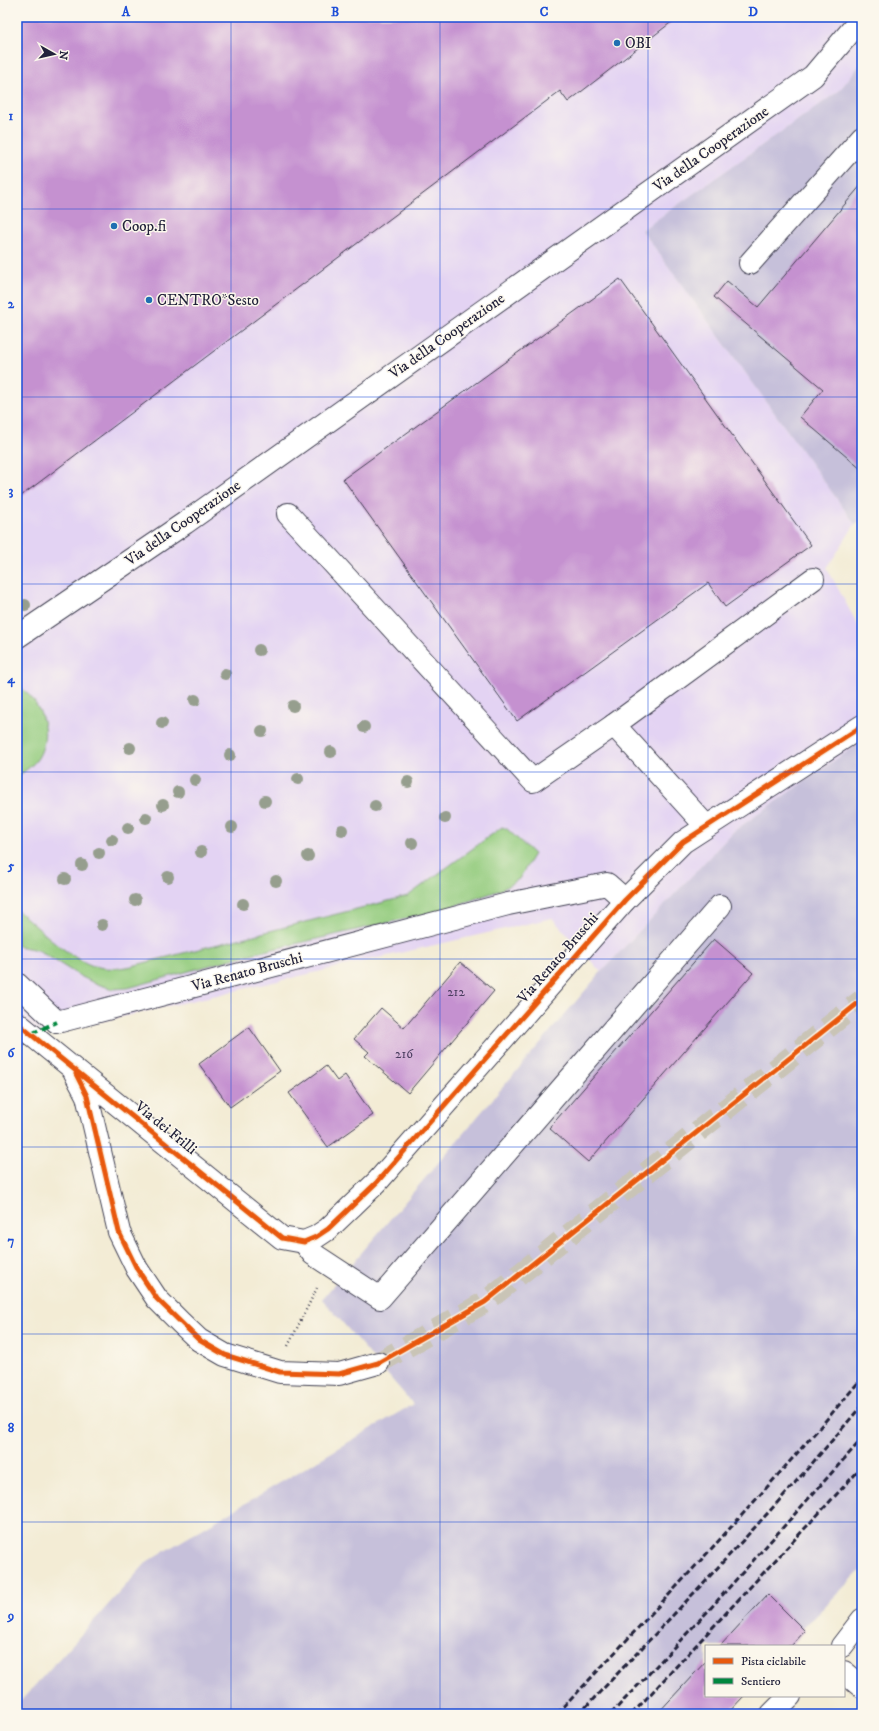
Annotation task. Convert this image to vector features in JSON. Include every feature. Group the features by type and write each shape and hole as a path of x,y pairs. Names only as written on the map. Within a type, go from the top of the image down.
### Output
{"street":[{"name":"Via della Cooperazione","path":"17,637 192,519 813,76 862,18"},
{"path":"750,263 862,137"},
{"path":"288,514 533,781 614,725 813,579"},
{"path":"614,725 706,826"},
{"name":"Via Renato Bruschi","path":"304,1242 316,1238 328,1229 377,1182 625,900 683,842 862,726"},
{"name":"Via Renato Bruschi","path":"17,984 57,1022 508,904 607,884 625,900"},
{"path":"304,1242 313,1254 380,1298 720,906"},
{"name":"Via dei Frilli","path":"17,1023 282,1238 304,1242"},
{"path":"66,1063 77,1075 88,1096 119,1232 137,1269 157,1299 199,1340 225,1355 280,1372 338,1374 378,1363"},
{"path":"843,1645 862,1620"},
{"path":"845,1673 862,1687"},
{"path":"772,1714 789,1697"}],"path":[{"path":"287,1348 330,1265"}],"shaded area":[{"path":"17,17 862,17 862,62 839,91 642,230 855,524 827,568 862,633 862,741 734,831 601,972 552,918 17,1041"},
{"path":"862,62 862,520 855,524 642,230 839,91"},
{"path":"862,741 862,1569 786,1645 705,1645 705,1697 707,1697 718,1714 17,1714 17,1705 148,1561 413,1404 322,1299 601,972 734,831"}],"green space":[{"path":"17,685 33,699 38,708 44,728 44,738 42,748 36,761 17,777"},
{"path":"502,827 507,829 534,854 519,879 501,890 435,912 251,954 128,988 113,989 94,983 78,975 38,950 17,946 17,910 59,946 86,963 97,967 109,968 132,966 408,896"}],"building":[{"name":"CENTRO*Sesto","path":"17,17 678,17 568,102 560,91 17,499"},
{"path":"862,184 862,470 800,417 823,389 714,297 727,281 758,307"},
{"path":"620,279 811,545 725,607 708,583 517,721 343,479"},
{"path":"714,939 753,973 588,1162 549,1128"},
{"path":"460,962 494,991 408,1093 365,1056 369,1052 354,1039 381,1008 404,1028"},
{"path":"249,1027 280,1071 230,1107 199,1064"},
{"path":"326,1066 337,1081 345,1075 373,1115 328,1147 289,1093"},
{"path":"768,1594 805,1631 792,1645 721,1645"},
{"path":"705,1662 705,1697 743,1697 727,1714 657,1714"}],"tunnel":[{"path":"378,1363 485,1302 862,1000"}],"railway":[{"path":"557,1714 750,1506 862,1378"},
{"path":"579,1714 758,1524 862,1405"},
{"path":"611,1714 708,1611 862,1439"},
{"path":"632,1714 862,1467"}],"marked path":[{"path":"31,1034 57,1022"}],"cycle path":[{"path":"17,1023 282,1238 304,1242 316,1237 328,1229 377,1182 625,900 683,842 862,726"},
{"path":"76,1074 87,1096 119,1232 137,1269 157,1299 199,1340 225,1355 280,1372 339,1374 378,1363 485,1302 862,1000"}],"place":[{"name":"OBI","path":"617,43"},
{"name":"Coop.fi","path":"114,226"},
{"name":"CENTRO*Sesto","path":"149,300"}]}
